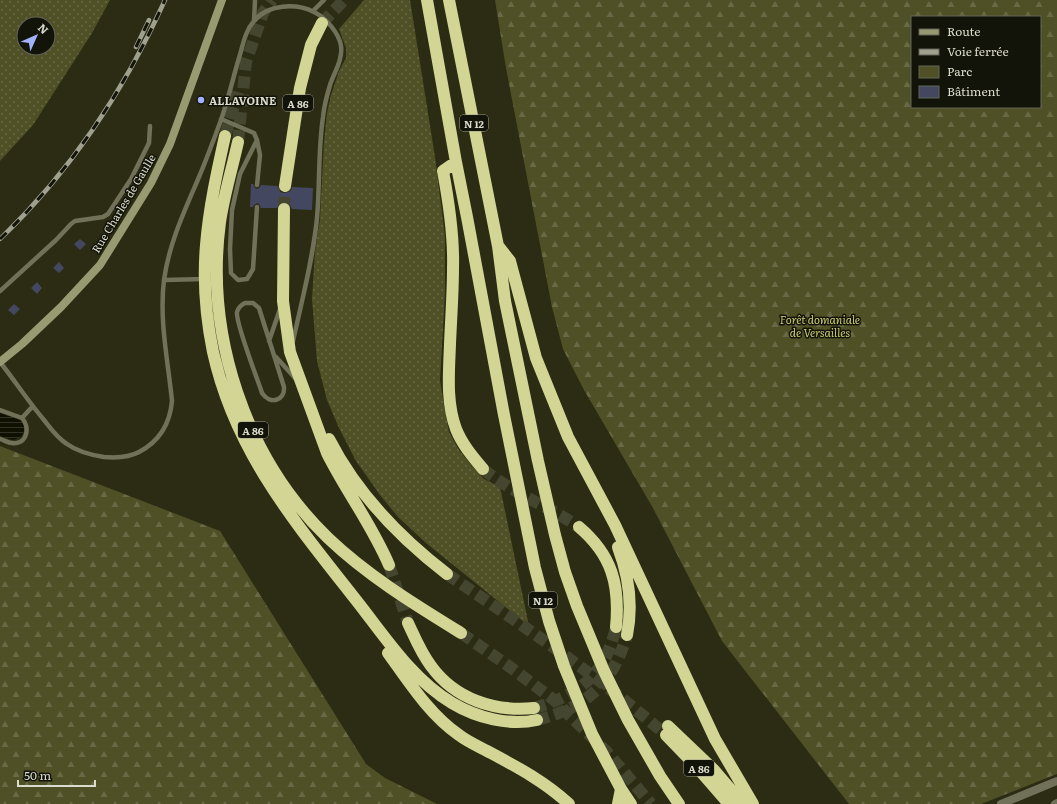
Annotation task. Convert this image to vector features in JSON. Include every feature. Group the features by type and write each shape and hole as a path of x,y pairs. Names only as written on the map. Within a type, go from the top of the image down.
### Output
{"highway":[{"name":"N 12","path":"427,0 456,162 534,568 564,666 592,734 621,789 631,804"},
{"name":"N 12","path":"449,0 498,246 508,316 543,483 565,572 577,606 601,663 628,720 660,776 679,804"},
{"name":"A 86","path":"285,186 300,88 311,45 322,23"},
{"path":"225,136 209,216 206,247 206,305 213,351 221,381 233,417 250,451 267,482 319,553 403,659 427,684 439,694 476,715 506,721 529,722 537,720"},
{"name":"A 86","path":"238,142 220,223 217,278 221,327 231,374 240,403 266,457 281,481 295,501 327,537 391,590 461,632"},
{"path":"456,162 443,171 450,207 453,240 453,293 449,395 453,418 462,441 483,469"},
{"path":"284,209 283,300 290,352 327,453 381,546 389,565"},
{"path":"498,246 510,261 536,358 568,437 612,532 622,559 631,604 627,635"},
{"path":"303,388 332,446 348,471 379,513 401,536 447,574"},
{"path":"568,437 615,525 715,739 753,804"},
{"path":"579,527 598,546 607,559 615,584 617,598 616,627"},
{"path":"319,553 357,610 438,718 461,737 548,785 569,804"},
{"path":"408,623 422,654 441,678 458,692 477,702 489,706 514,709 534,708"},
{"name":"A 86","path":"729,804 667,730 713,769 743,804"},
{"path":"618,804 621,789"}],"main road":[{"name":"Rue Charles de Gaulle","path":"0,362 22,344 61,307 100,265 147,189 170,144 222,0"}],"street":[{"path":"1000,804 1057,781"}],"lane":[{"path":"254,21 255,0"},
{"path":"313,11 324,0"},
{"path":"0,362 32,407 57,437 80,451 96,456 111,458 134,455 154,442 162,433 171,412 172,401 163,316 164,280 171,246 221,119 245,36 254,21 259,16 276,8 293,7 313,11 325,21 335,32 341,48 340,60 330,86 323,117 316,225 310,261 290,352"},
{"path":"221,119 254,133 260,154 257,185"},
{"path":"0,291 75,221 103,217 108,214 131,179 149,143 150,126"},
{"path":"257,140 240,174 232,210 230,243 231,274 238,280 248,279 253,270 257,207"},
{"path":"164,280 205,279"},
{"path":"268,341 283,300"},
{"path":"249,303 259,308 268,341 284,387 281,397 275,400 267,399 262,393 246,348 237,315 237,311 242,305 249,303"},
{"path":"274,355 303,388"},
{"path":"22,418 32,407"},
{"path":"0,410 22,418 27,428 27,432 20,441 12,443 0,439"}],"green space":[{"path":"0,0 110,0 92,33 33,125 0,161"},
{"path":"364,0 410,0 435,157 445,237 445,293 440,380 444,406 449,432 459,450 484,479 500,487 529,626 426,543 398,517 356,461 327,400 317,361 312,299 315,252 320,219 324,142 327,113 331,95 339,71 346,58 346,48 339,29"},
{"name":"Forêt domaniale de Versailles","path":"495,0 1057,0 1057,774 981,804 849,804 722,641 653,508 584,390 563,349 552,307 506,68"},
{"path":"0,446 220,531 366,764 385,778 437,804 0,804"}],"shaded area":[{"path":"0,413 20,420 24,425 24,431 21,437 13,440 0,436"}],"building":[{"path":"251,184 253,184 257,189 261,185 278,186 280,192 284,193 291,191 292,187 313,188 312,210 292,209 290,205 284,202 280,203 277,208 261,208 257,203 253,207 250,207"},
{"path":"80,239 86,244 80,250 74,244"},
{"path":"59,262 64,268 59,273 53,268"},
{"path":"37,282 42,288 37,294 31,288"},
{"path":"14,304 20,309 14,315 8,310"}],"tunnel":[{"path":"238,142 246,62 263,13 272,0"},
{"path":"322,23 344,0"},
{"path":"225,136 238,92"},
{"path":"284,209 285,186"},
{"path":"483,469 494,478 579,527"},
{"path":"389,565 408,623"},
{"path":"447,574 586,671 666,735"},
{"path":"534,708 545,705 567,695 586,682 601,665 610,647 616,627"},
{"path":"461,633 554,700 606,751 651,804"},
{"path":"537,720 555,715 570,708 583,701 595,691 614,668 627,635"}],"railway":[{"path":"0,239 26,213 50,185 73,157 94,127 114,97 132,65 165,0"},
{"path":"136,47 149,20"}],"place":[{"name":"ALLAVOINE","path":"201,100"}]}
